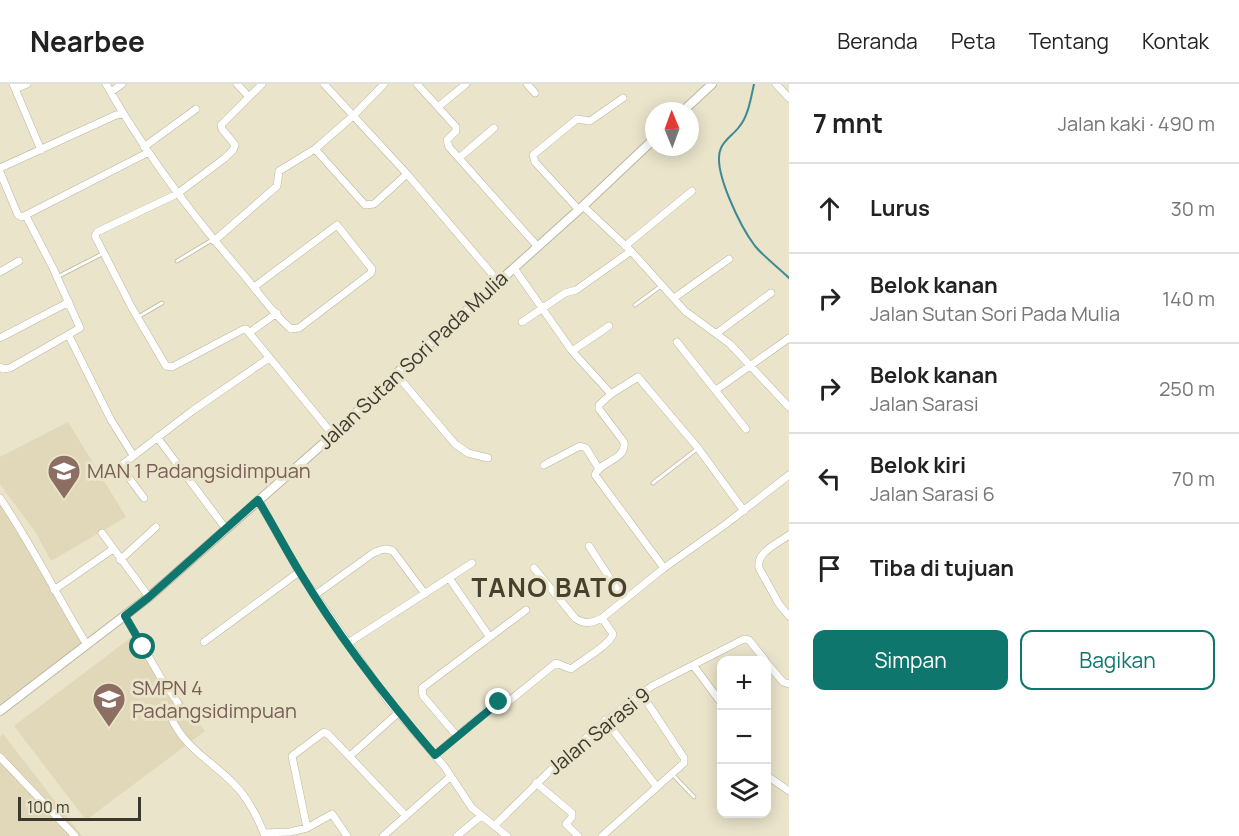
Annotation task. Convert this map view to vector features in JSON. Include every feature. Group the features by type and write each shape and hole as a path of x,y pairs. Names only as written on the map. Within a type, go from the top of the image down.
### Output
{"street":[{"path":"27,84 14,87 40,150"},
{"path":"106,84 146,150 177,194 214,240 254,287 277,314 291,329 299,328 371,273 372,267 337,225 254,287"},
{"path":"111,92 122,84"},
{"path":"237,84 249,97"},
{"path":"262,84 221,126 234,143 233,150 177,194 97,232 95,236 166,366 170,368 242,330 250,332 333,435"},
{"path":"214,240 277,186 279,171 315,149 353,116 384,84"},
{"path":"417,84 457,128 447,143 538,247"},
{"path":"438,107 466,84"},
{"path":"527,84 535,93"},
{"path":"693,102 712,84"},
{"path":"776,84 789,98"},
{"path":"327,85 407,174 498,282"},
{"path":"622,98 590,121 577,119 533,155 535,162 581,208 628,248 690,315 717,333 789,407"},
{"path":"123,114 116,115 0,170 18,215 26,216 146,150 196,109"},
{"path":"459,158 494,128"},
{"name":"Jalan Sutan Sori Pada Mulia","path":"0,711 149,597 333,435 396,374 645,148"},
{"path":"315,149 365,205 374,204 407,174"},
{"path":"522,322 565,293 576,290 628,248 692,191"},
{"path":"0,367 6,369 80,328 57,276 26,216"},
{"path":"674,298 729,260"},
{"path":"0,272 20,261"},
{"path":"514,268 573,351 611,394"},
{"path":"717,333 771,293"},
{"path":"0,338 69,302"},
{"path":"250,332 277,314"},
{"path":"573,351 609,326"},
{"path":"69,336 106,411 133,455"},
{"path":"716,390 789,338"},
{"path":"677,342 746,429"},
{"path":"144,498 122,468 123,464 157,437 269,358"},
{"path":"396,374 455,444 468,453 488,458"},
{"path":"664,568 595,475 599,469 623,453 625,447 624,442 599,410 600,405 611,394 638,377 698,448 744,511"},
{"path":"157,437 226,529"},
{"path":"544,465 580,446 586,448 599,469"},
{"path":"534,568 575,618 586,623 602,618 664,568 789,476"},
{"path":"0,498 27,538 54,590 87,645"},
{"path":"258,500 299,572 398,713 435,755 466,800 481,816 507,836"},
{"path":"120,560 156,527"},
{"path":"102,533 149,597"},
{"path":"789,535 763,554 758,562 779,604 789,616"},
{"path":"589,546 624,600"},
{"path":"54,590 113,549"},
{"path":"315,595 372,554 388,549 393,551 425,594"},
{"path":"348,643 472,563"},
{"path":"204,642 299,572"},
{"path":"449,578 489,636"},
{"path":"457,736 423,696 421,690 526,610"},
{"path":"125,616 178,703 178,709 171,717 178,730 191,747 238,789 265,835 307,828 332,814 346,836"},
{"path":"435,755 495,704 508,702 556,663 571,669 612,639 613,634 602,618"},
{"name":"Jalan Sarasi 9","path":"494,826 536,783 605,720 641,693 742,640 749,640 762,656"},
{"path":"693,665 717,697"},
{"path":"771,667 783,682 789,684"},
{"path":"602,836 684,764 684,758 641,693"},
{"path":"350,756 398,713"},
{"path":"605,720 657,787"},
{"path":"307,828 292,756 325,732 406,816"},
{"path":"0,757 75,836"},
{"path":"383,836 451,776"},
{"path":"771,778 789,791"},
{"path":"536,783 572,813 572,817 566,824 578,836"},
{"path":"457,836 481,816"}],"lane":[{"path":"177,261 214,240"},
{"path":"57,276 104,253"},
{"path":"635,305 663,285"},
{"path":"138,317 162,303"},
{"path":"653,483 698,448"},
{"path":"672,774 694,796"}],"shaded area":[{"name":"MAN 1 Padangsidimpuan","path":"68,422 126,517 51,561 36,533 0,484 0,457"},
{"path":"0,503 26,540 83,643 0,704"},
{"name":"SMPN 4 Padangsidimpuan","path":"133,636 205,731 86,820 14,726"},
{"path":"3,734 82,836 0,836 0,737"}],"waterway":[{"path":"754,84 745,118 721,148 720,170 729,198 749,238 789,278"}],"place":[{"name":"MAN 1 Padangsidimpuan","path":"64,500"},
{"name":"SMPN 4 Padangsidimpuan","path":"109,728"}],"district":[{"name":"TANO BATO","path":"550,588"}],"route":[{"path":"143,647 125,616 258,500 299,572 348,643 389,702 435,755 499,702"}]}
